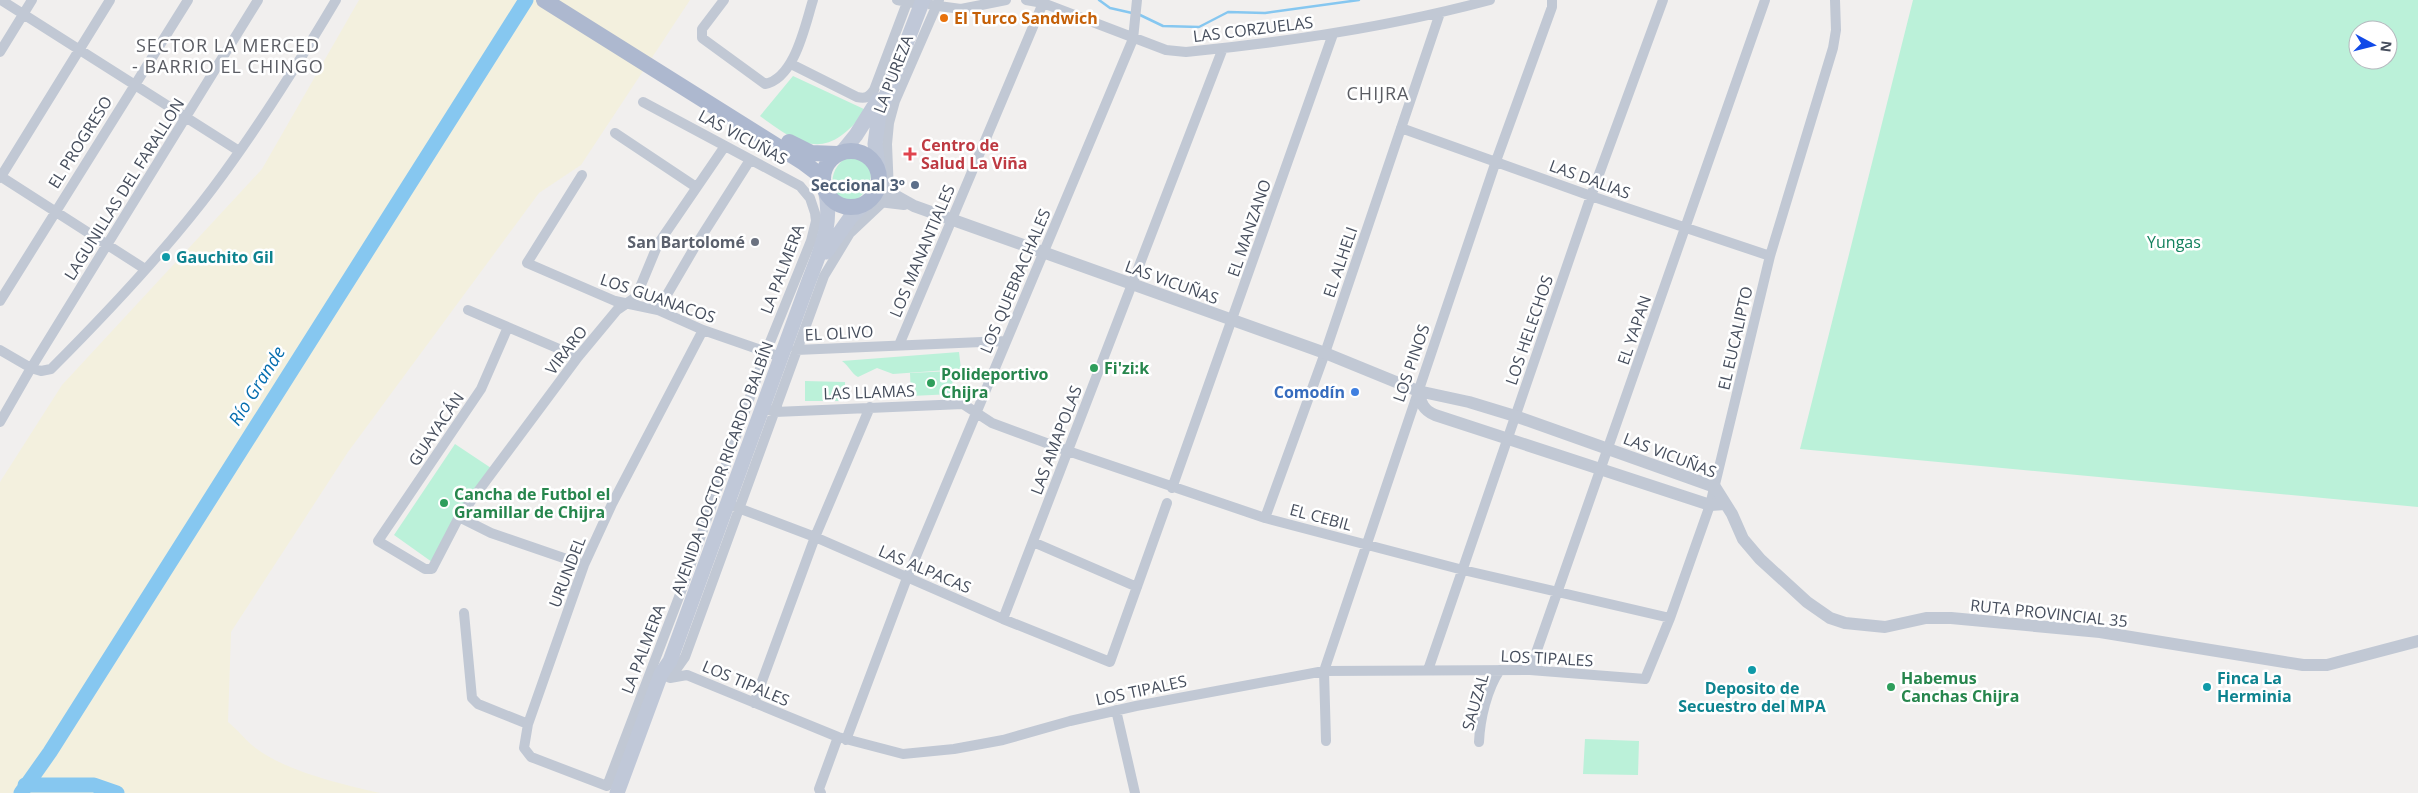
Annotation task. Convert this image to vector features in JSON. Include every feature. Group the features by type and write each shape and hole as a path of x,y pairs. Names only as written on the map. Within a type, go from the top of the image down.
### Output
{"main road":[{"path":"544,0 796,146 811,153 840,153 855,150 863,152 876,164 878,192"},
{"path":"564,0 804,163 816,172 830,198 838,204 855,207 878,192"},
{"path":"878,192 875,144 877,128 919,2"},
{"path":"807,286 828,227 829,206 824,186 826,166 856,135 877,102 903,49"},
{"path":"807,286 832,241 850,218 878,192"},
{"name":"AVENIDA DOCTOR RICARDO BALBÍN","path":"618,791 666,676 688,592 734,506 751,439 768,410 781,357 807,286"}],"street":[{"path":"2,0 239,151"},
{"path":"0,52 32,0"},
{"path":"110,0 0,177 145,269"},
{"name":"EL PROGRESO","path":"0,301 54,211 188,0"},
{"name":"LAGUNILLAS DEL FARALLON","path":"0,422 106,244 258,0"},
{"path":"0,350 31,368 41,371 51,369 145,269 214,187 306,51 336,0"},
{"path":"724,0 702,29 702,38 759,82 771,83 792,64 813,0"},
{"path":"792,64 863,99 874,90 919,2 960,9 1006,0"},
{"name":"LAS CORZUELAS","path":"1026,0 1044,3 1133,39 1166,50 1186,52 1333,34 1440,14 1490,0"},
{"name":"LOS PINOS","path":"1326,741 1324,671 1365,544 1496,161 1552,7 1552,0"},
{"name":"LOS HELECHOS","path":"1428,670 1591,196 1662,0"},
{"name":"EL YAPAN","path":"1530,670 1602,470 1684,228 1765,0"},
{"path":"1830,0 1835,0"},
{"name":"EL EUCALIPTO","path":"1646,679 1710,505 1770,256 1833,48 1836,30 1835,0"},
{"name":"LOS QUEBRACHALES","path":"821,793 819,790 842,739 1005,341 1044,253 1133,39 1137,1"},
{"name":"LA PUREZA","path":"878,192 886,152 889,123 919,2"},
{"name":"LOS MANANTIALES","path":"899,345 1044,3"},
{"name":"EL ALHELI","path":"1265,518 1325,353 1440,14"},
{"name":"EL MANZANO","path":"1172,488 1333,34"},
{"name":"LAS AMAPOLAS","path":"1003,619 1223,48"},
{"name":"LAS VICUÑAS","path":"643,102 806,191 815,213"},
{"name":"LAS DALIAS","path":"1401,128 1591,196 1770,256"},
{"path":"615,133 696,187"},
{"name":"VIRARO","path":"425,570 432,569 459,517 578,358 617,310 636,297 658,244 725,146"},
{"path":"658,310 750,160"},
{"name":"LOS GUANACOS","path":"582,175 527,262 614,301 658,310 703,330 781,357"},
{"path":"666,676 685,657 734,506 768,410 796,350 824,276 835,256 878,192"},
{"name":"LAS VICUÑAS","path":"878,192 951,220 1325,353 1418,391 1470,402 1515,416 1715,487 1725,504 1710,505 1427,412 1418,391"},
{"name":"LA PALMERA","path":"618,791 688,592 736,434 766,352 811,240 816,222 815,213"},
{"path":"468,310 578,358"},
{"name":"GUAYACÁN","path":"425,570 378,542 481,389 508,327"},
{"name":"URUNDEL","path":"618,791 531,757 524,748 528,724 584,566 612,504 703,330"},
{"name":"EL OLIVO","path":"796,350 1005,341"},
{"path":"1462,424 1470,417 1470,402"},
{"name":"LAS LLAMAS","path":"768,410 963,404 976,412"},
{"path":"754,704 815,537 870,407"},
{"name":"EL CEBIL","path":"976,412 992,423 1068,451 1172,488 1265,518 1557,594 1670,618"},
{"path":"736,434 751,439"},
{"path":"1033,542 1137,587 1167,503"},
{"name":"RUTA PROVINCIAL 35","path":"1725,504 1743,539 1760,559 1807,602 1830,618 1845,623 1885,627 1926,618 1951,618 2100,632 2303,665 2327,664 2418,641"},
{"name":"LAS ALPACAS","path":"734,506 815,537 1003,619 1110,662 1137,587"},
{"path":"459,517 491,532 584,566"},
{"path":"464,613 472,698 478,704 528,724"},
{"name":"SAUZAL","path":"1480,742 1480,728 1494,680 1500,670"},
{"name":"LOS TIPALES","path":"666,676 687,675 842,739 891,752 919,754 1003,740 1116,710 1324,671 1530,670 1646,679"},
{"path":"1116,710 1134,793"}],"green space":[{"name":"Yungas","path":"1913,0 2418,0 2418,507 1800,449"},
{"path":"793,76 866,110 853,126 828,142 816,144 804,142 790,136 760,116"},
{"path":"852,155 863,159 869,166 871,175 863,194 856,200 847,201 837,197 834,191 833,179 837,167"},
{"path":"959,352 961,369 893,374 877,368 858,377 842,361"},
{"name":"Polideportivo Chijra","path":"952,371 953,394 911,396 910,373"},
{"path":"805,381 845,382 845,401 805,401"},
{"name":"Cancha de Futbol el Gramillar de Chijra","path":"455,444 494,470 432,562 394,535"},
{"path":"1585,739 1639,741 1638,775 1583,774"}],"sand":[{"path":"359,0 690,0 581,165 539,193 348,452 231,632 228,722 249,743 283,764 333,781 380,793 0,793 0,482 62,385 262,169"}],"waterway":[{"name":"Río Grande","path":"21,793 50,752 526,0"},
{"path":"1099,0 1110,8 1132,13"},
{"path":"1138,14 1163,26 1199,27 1228,12 1265,13 1359,0"},
{"path":"25,785 94,785 117,793"}],"place":[{"name":"El Turco Sandwich","path":"944,18"},
{"name":"Centro de Salud La Viña","path":"910,154"},
{"name":"Seccional 3º","path":"915,185"},
{"name":"San Bartolomé","path":"755,242"},
{"name":"Gauchito Gil","path":"166,257"},
{"name":"Fi'zi:k","path":"1094,368"},
{"name":"Polideportivo Chijra","path":"931,383"},
{"name":"Comodín","path":"1355,392"},
{"name":"Cancha de Futbol el Gramillar de Chijra","path":"444,503"},
{"name":"Deposito de Secuestro del MPA","path":"1752,670"},
{"name":"Habemus Canchas Chijra","path":"1891,687"},
{"name":"Finca La Herminia","path":"2207,687"}],"district":[{"name":"SECTOR LA MERCED - BARRIO EL CHINGO","path":"228,56"},
{"name":"CHIJRA","path":"1378,94"}]}
